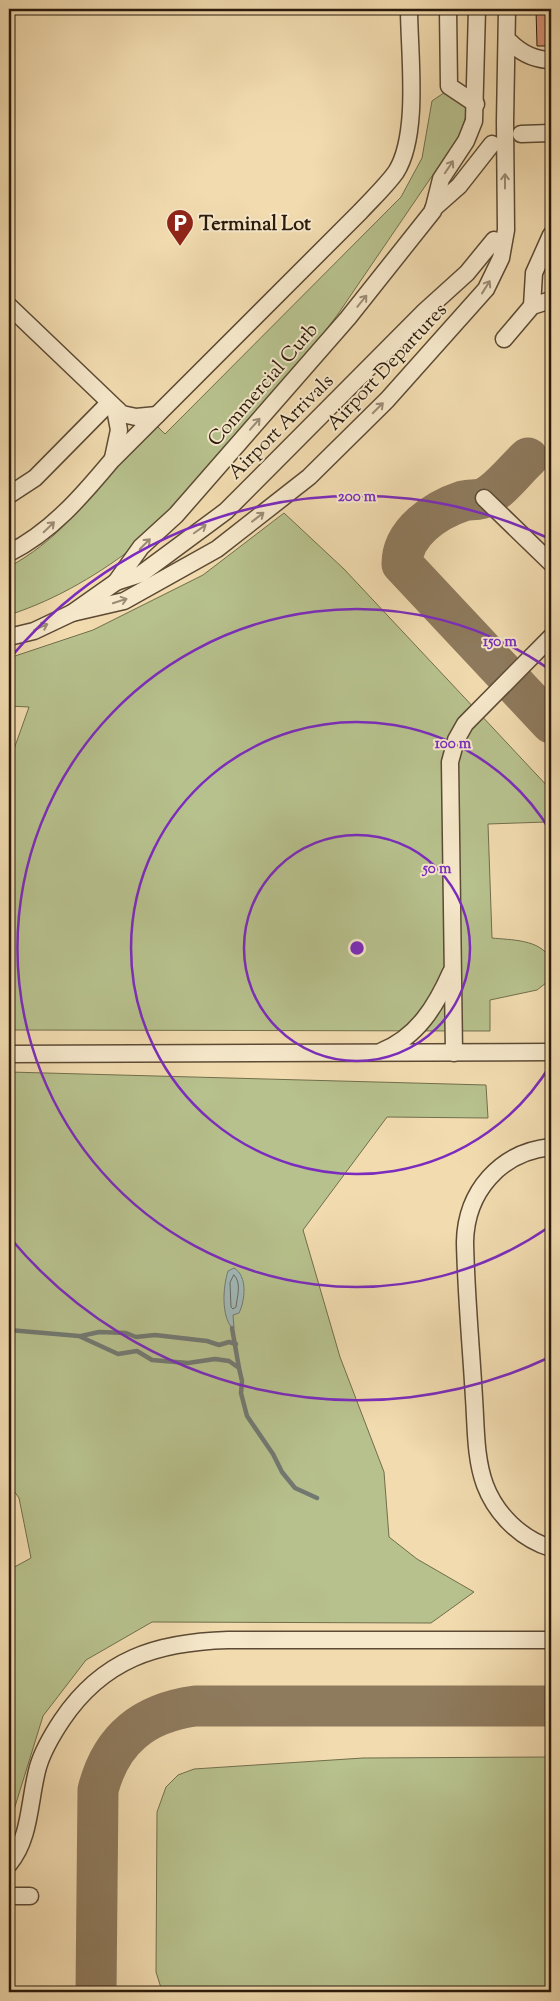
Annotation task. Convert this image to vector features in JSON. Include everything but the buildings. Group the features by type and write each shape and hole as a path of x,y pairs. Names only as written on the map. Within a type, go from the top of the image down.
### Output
{"street":[{"path":"9,553 42,534 82,495 112,460 360,212 396,172 406,151 410,123 409,9"},
{"path":"448,9 449,86 476,104"},
{"name":"Commercial Curb","path":"433,208 441,179 466,141 474,121 476,104 477,9"},
{"name":"Airport Departures","path":"72,613 124,601 217,549 309,477 387,400 486,289 501,258 506,230 507,9"},
{"path":"510,42 519,51 550,62"},
{"path":"521,134 551,133"},
{"name":"Commercial Curb","path":"116,582 141,547 176,515 348,318 408,245 433,208 459,186 492,144"},
{"path":"532,306 534,272 551,235"},
{"name":"Airport Arrivals","path":"72,613 116,582 141,574 226,511 419,318 467,273 494,240"},
{"path":"504,339 532,306 551,300"},
{"path":"9,306 112,406 130,416 157,415"},
{"path":"112,406 119,430 112,460"},
{"path":"9,495 35,478 112,406"},
{"path":"484,498 551,563"},
{"path":"9,637 34,630 72,613"},
{"path":"454,1053 450,762 452,752 465,724 551,637"},
{"path":"378,1053 398,1044 419,1026 438,1000 453,966"},
{"path":"9,1054 551,1052"},
{"path":"551,1147 523,1154 511,1160 490,1176 470,1210 465,1242 476,1416 480,1461 485,1484 496,1506 516,1528 535,1542 551,1548"},
{"path":"9,1864 24,1837 42,1755 56,1729 75,1701 96,1680 127,1660 143,1653 176,1644 228,1640 551,1640"},
{"path":"9,1896 30,1896"}],"green space":[{"path":"448,90 468,103 460,135 338,314 301,363 142,541 111,564 62,593 9,615 9,567 26,557 54,535 89,498 118,463 156,425 165,434 401,197 422,158 432,101"},
{"path":"284,513 344,569 551,790 551,814 546,822 488,824 492,938 516,940 532,944 546,952 552,966 551,979 537,990 490,1000 490,1031 9,1030 9,763 29,707 9,706 9,658 93,630 203,575"},
{"path":"9,1072 486,1085 488,1118 387,1117 303,1230 340,1357 384,1472 389,1537 417,1559 474,1592 431,1623 152,1622 86,1660 43,1716 9,1826 9,1570 31,1558 19,1498 9,1484"},
{"path":"551,1757 551,1992 162,1991 156,1972 157,1812 166,1787 178,1775 194,1769 363,1758"}],"water":[{"path":"234,1268 242,1277 244,1296 239,1313 233,1315 234,1328 232,1328 226,1316 224,1293 228,1271"}],"waterway":[{"path":"232,1328 239,1368"},
{"path":"9,1330 79,1336 118,1354 137,1351 152,1360 188,1363 215,1359 229,1361 239,1368 242,1381 241,1393 247,1416 273,1454 282,1472 295,1488 317,1498"},
{"path":"81,1336 99,1332 126,1333 136,1337 155,1335 207,1341 219,1345 229,1342 236,1344"}],"taxiway":[{"path":"528,458 492,494 480,499 463,501 453,505 432,516 422,524 408,542 402,564 551,723"},
{"path":"96,1992 98,1790 111,1756 121,1743 145,1722 160,1715 195,1706 551,1706"}],"place":[{"name":"Terminal Lot","path":"180,247"}]}
